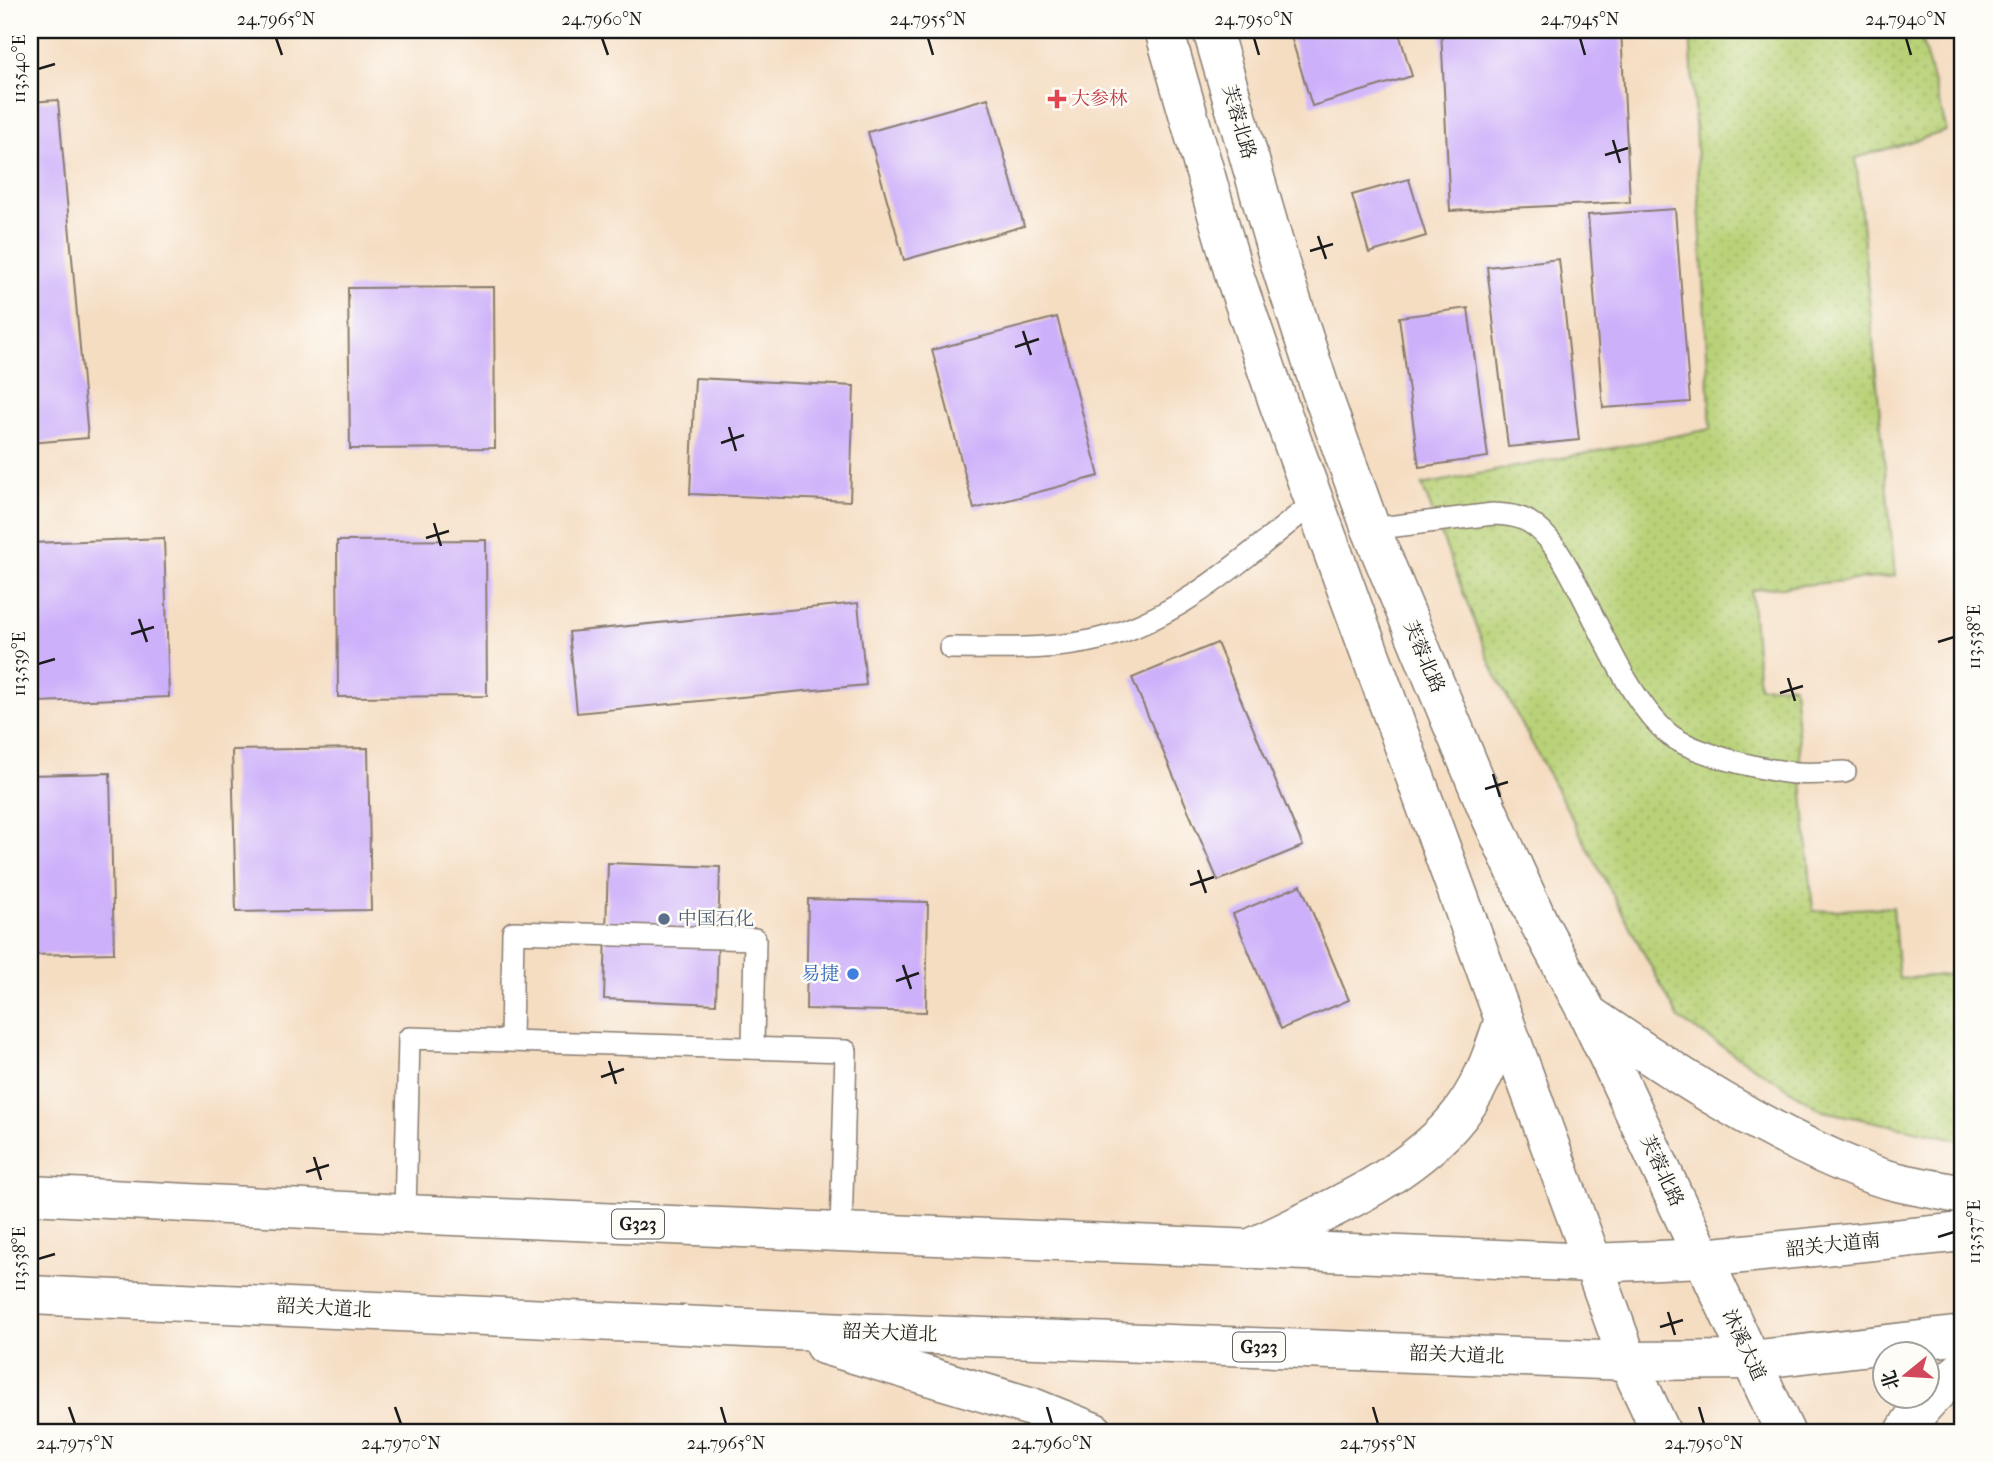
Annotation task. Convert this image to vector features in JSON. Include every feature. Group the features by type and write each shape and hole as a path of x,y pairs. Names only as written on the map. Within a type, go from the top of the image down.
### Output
{"main road":[{"path":"1164,30 1235,277 1628,1361 1661,1432"},
{"name":"芙蓉北路","path":"1212,30 1280,267 1371,529 1489,813 1539,923 1588,1014 1703,1258"},
{"path":"1588,1014 1737,1111 1789,1139 1868,1173 1963,1195"},
{"path":"1247,1250 1387,1179 1423,1151 1453,1123 1475,1092 1491,1062 1504,1019"},
{"name":"G323","path":"30,1195 1247,1250 1593,1263 1703,1258"},
{"name":"韶关大道南","path":"1703,1258 1963,1232"},
{"name":"沐溪大道","path":"1703,1258 1785,1432"},
{"name":"韶关大道北","path":"30,1295 768,1329 1628,1361 1751,1360"},
{"path":"768,1329 1032,1407 1094,1432"},
{"path":"1751,1360 1963,1335"},
{"path":"1905,1432 1913,1416 1937,1390 1963,1369"}],"lane":[{"path":"950,649 1041,648 1100,638 1141,623 1186,600 1315,502"},
{"path":"1371,529 1493,514 1512,515 1530,523 1548,539 1563,559 1635,695 1651,719 1672,736 1695,749 1786,772 1845,772"},
{"path":"511,1040 513,932 755,939 753,1048"},
{"path":"405,1214 409,1038 846,1051 841,1232"}],"green space":[{"path":"1690,30 1919,30 1947,131 1856,158 1895,576 1751,590 1759,687 1794,685 1813,911 1893,907 1899,979 1963,973 1963,1140 1823,1111 1679,1019 1493,670 1422,485 1711,429"}],"building":[{"path":"1289,30 1398,30 1412,76 1312,106"},
{"path":"1441,30 1621,30 1630,202 1450,211"},
{"path":"988,98 1024,226 904,260 868,132"},
{"path":"58,100 88,438 30,443 30,102"},
{"path":"1409,179 1426,236 1369,253 1352,195"},
{"path":"1675,209 1690,402 1603,408 1588,215"},
{"path":"1559,259 1579,440 1508,447 1487,267"},
{"path":"494,287 495,448 350,449 348,288"},
{"path":"1468,308 1488,457 1419,467 1399,317"},
{"path":"1057,317 1099,476 974,509 932,350"},
{"path":"695,378 854,386 850,501 690,494"},
{"path":"164,538 169,697 37,702 32,543"},
{"path":"486,540 487,696 338,697 337,541"},
{"path":"858,603 866,685 577,713 569,632"},
{"path":"1217,643 1303,846 1218,881 1132,678"},
{"path":"368,748 371,910 236,912 232,750"},
{"path":"110,773 114,953 30,955 30,775"},
{"path":"608,863 720,867 716,1004 604,999"},
{"path":"1301,885 1349,1000 1281,1029 1233,914"},
{"path":"808,899 928,902 926,1012 806,1009"}],"place":[{"name":"大参林","path":"1057,99"},
{"name":"中国石化","path":"664,919"},
{"name":"易捷","path":"853,974"}]}
